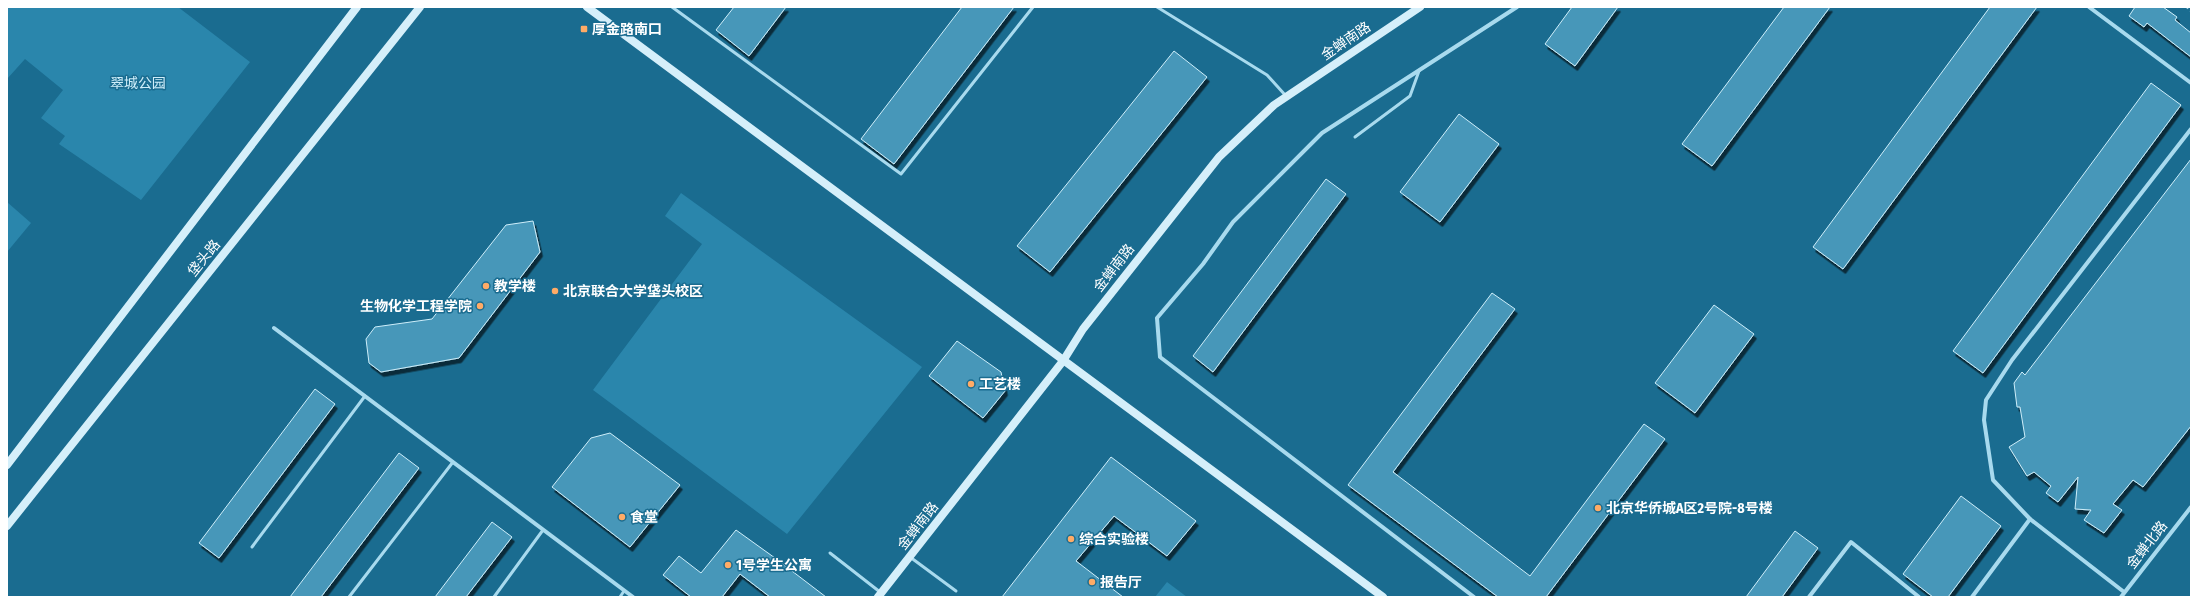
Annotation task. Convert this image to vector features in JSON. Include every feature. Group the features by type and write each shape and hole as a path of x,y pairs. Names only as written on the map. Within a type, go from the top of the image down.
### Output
{"street":[{"path":"7,465 357,7"},
{"name":"垡头路","path":"7,526 420,7"},
{"path":"587,7 1383,597"},
{"name":"金蝉南路","path":"880,595 1064,361 1083,329 1219,157 1274,105 1286,96 1420,7"},
{"path":"1474,597 1160,357 1156,318 1203,264 1233,222 1322,134 1517,7"},
{"path":"2089,7 2191,83"},
{"path":"2124,592 2030,520 1993,480 1984,420 1986,400 2012,360 2191,129"},
{"path":"274,328 633,597"},
{"name":"金蝉北路","path":"2121,597 2191,507"},
{"path":"1972,597 2030,520"},
{"path":"1808,597 1851,542 1919,597"}],"lane":[{"path":"672,7 901,174 1033,7"},
{"path":"1157,7 1267,75 1286,96"},
{"path":"1355,137 1410,96 1419,71"},
{"path":"252,547 365,396"},
{"path":"349,597 453,462"},
{"path":"494,597 543,530"},
{"path":"830,554 880,595"},
{"path":"910,557 956,591"},
{"path":"620,597 624,591"}],"path":[{"path":"2187,7 2191,11"}],"green space":[{"name":"翠城公园","path":"7,7 178,7 250,62 141,200 59,144 65,136 41,118 63,90 25,59 7,79"},
{"path":"681,193 922,367 787,534 593,390 702,244 665,216"},
{"path":"7,202 31,223 7,252"},
{"path":"1167,582 1187,597 1155,597"}],"building":[{"path":"734,7 786,7 749,56 716,30"},
{"path":"962,7 1014,7 894,164 861,139"},
{"path":"1572,7 1618,7 1575,66 1545,44"},
{"path":"1784,7 1830,7 1712,166 1682,144"},
{"path":"1990,7 2037,7 1843,269 1813,247"},
{"path":"2135,7 2163,7 2177,17 2175,20 2191,33 2191,57 2147,23 2144,27 2129,16"},
{"path":"1174,51 1207,77 1050,272 1017,246"},
{"path":"2151,83 2181,105 1983,373 1953,351"},
{"path":"1459,114 1499,144 1440,222 1400,192"},
{"path":"2191,159 2191,426 2143,487 2133,480 2113,504 2122,510 2104,533 2084,520 2091,510 2075,509 2078,477 2058,502 2046,493 2051,486 2034,472 2027,476 2009,447 2025,437 2020,407 2017,407 2014,383 2022,372 2025,375"},
{"path":"1326,179 1346,194 1213,372 1193,356"},
{"name":"教学楼","path":"533,221 540,252 459,358 381,372 369,363 366,339 375,327 432,319 506,225"},
{"path":"1492,293 1515,309 1393,472 1530,576 1644,424 1665,439 1546,597 1498,597 1348,485"},
{"path":"1714,305 1754,334 1695,413 1655,383"},
{"name":"工艺楼","path":"957,341 1001,372 1005,391 983,418 929,376"},
{"path":"315,389 335,404 219,558 199,543"},
{"name":"食堂","path":"610,433 680,485 630,547 552,487 591,438"},
{"path":"399,453 419,468 321,597 290,597"},
{"name":"综合实验楼","path":"1111,457 1196,521 1167,556 1114,516 1076,561 1123,597 1002,597"},
{"path":"1961,496 2001,526 1948,597 1933,597 1903,574"},
{"path":"492,522 512,537 466,597 435,597"},
{"path":"736,530 826,597 770,597 740,574 722,597 691,597 663,575 679,556 701,573"},
{"name":"北京华侨城A区2号院-8号楼","path":"1795,531 1818,548 1782,597 1746,597"}],"place":[{"name":"厚金路南口","path":"584,29"},
{"name":"教学楼","path":"486,286"},
{"name":"北京联合大学垡头校区","path":"555,291"},
{"name":"生物化学工程学院","path":"480,306"},
{"name":"工艺楼","path":"971,384"},
{"name":"北京华侨城A区2号院-8号楼","path":"1598,508"},
{"name":"食堂","path":"622,517"},
{"name":"综合实验楼","path":"1071,539"},
{"name":"1号学生公寓","path":"728,565"},
{"name":"报告厅","path":"1092,582"}]}
